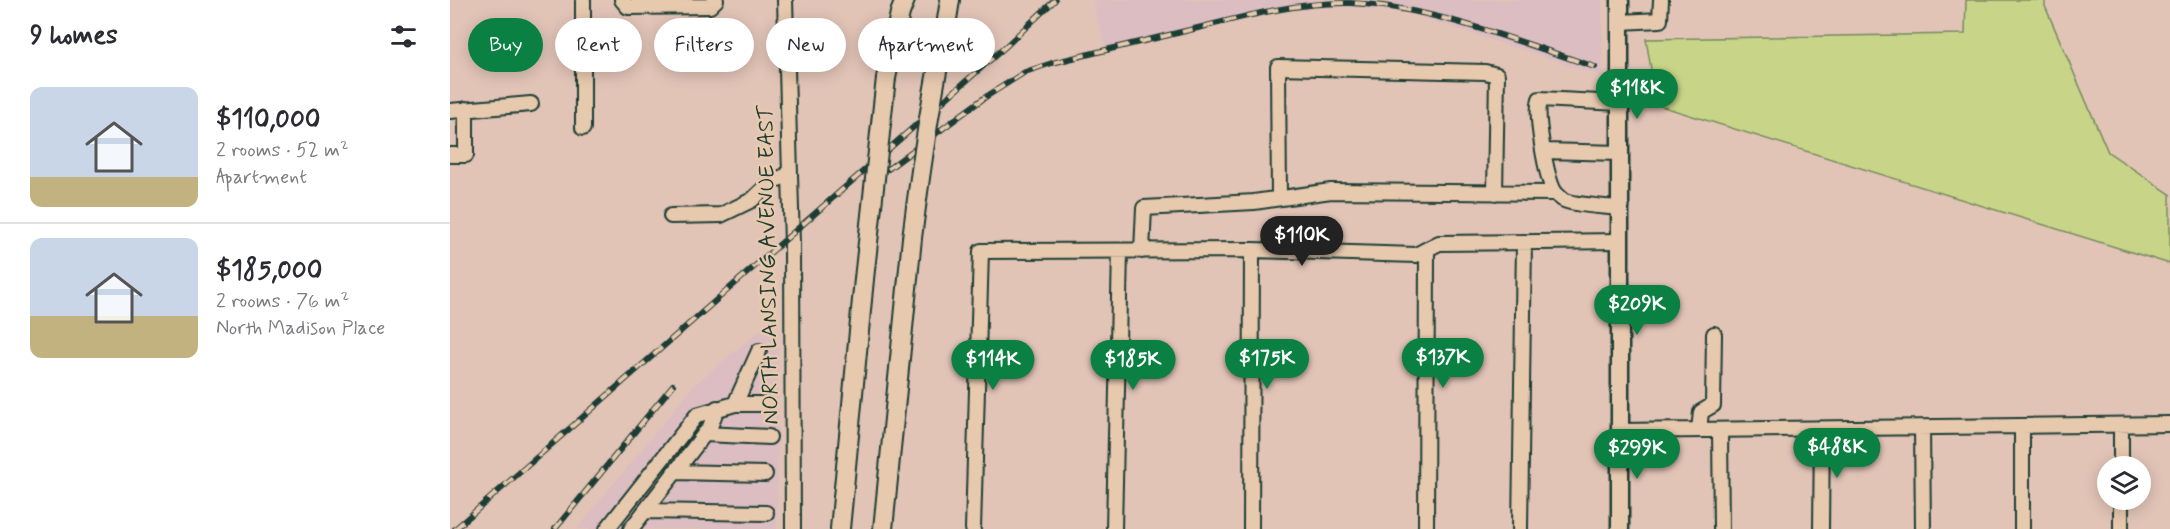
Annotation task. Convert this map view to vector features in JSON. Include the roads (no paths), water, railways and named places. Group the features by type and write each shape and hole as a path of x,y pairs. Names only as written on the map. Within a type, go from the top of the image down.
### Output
{"highway":[{"path":"840,529 886,78 905,0"},
{"path":"883,529 922,152 950,0"}],"main road":[{"path":"1620,0 1620,529"}],"street":[{"path":"583,0 583,128"},
{"path":"622,0 628,7 710,6 716,0"},
{"name":"NORTH LANSING AVENUE EAST","path":"785,0 790,174 793,529"},
{"path":"1620,22 1660,20 1661,0"},
{"path":"1279,198 1278,67 1485,72 1497,75 1494,193"},
{"path":"1620,103 1599,100 1540,99 1538,106 1544,151 1555,193 1565,201 1620,208"},
{"path":"450,111 531,104"},
{"path":"450,155 466,155 466,109"},
{"path":"1544,151 1620,153"},
{"path":"671,216 721,215 752,200 771,182 790,174"},
{"path":"1142,251 1144,208 1254,202 1331,191 1555,193"},
{"path":"973,529 981,251 1252,250 1416,255 1440,243 1620,241"},
{"path":"1520,529 1524,242"},
{"path":"1251,529 1252,250"},
{"path":"1426,529 1427,250"},
{"path":"1114,529 1120,251"},
{"path":"1699,430 1701,412 1713,405 1714,334"},
{"path":"735,404 759,351"},
{"path":"607,529 697,415 735,404 767,404"},
{"path":"631,529 710,427 717,408"},
{"path":"1620,431 2170,424"},
{"path":"2121,425 2121,456"},
{"path":"2022,426 2022,529"},
{"path":"1922,428 1923,529"},
{"path":"1821,529 1822,429"},
{"path":"1720,430 1721,529"},
{"path":"704,434 769,436"},
{"path":"674,472 765,474"},
{"path":"2121,510 2121,529"},
{"path":"645,511 766,513"}],"railway":[{"path":"455,529 1005,47 1055,0"},
{"path":"888,169 984,98 1025,72 1052,63 1293,7 1350,3 1411,11 1474,27 1595,67"},
{"path":"555,529 673,385"}]}
